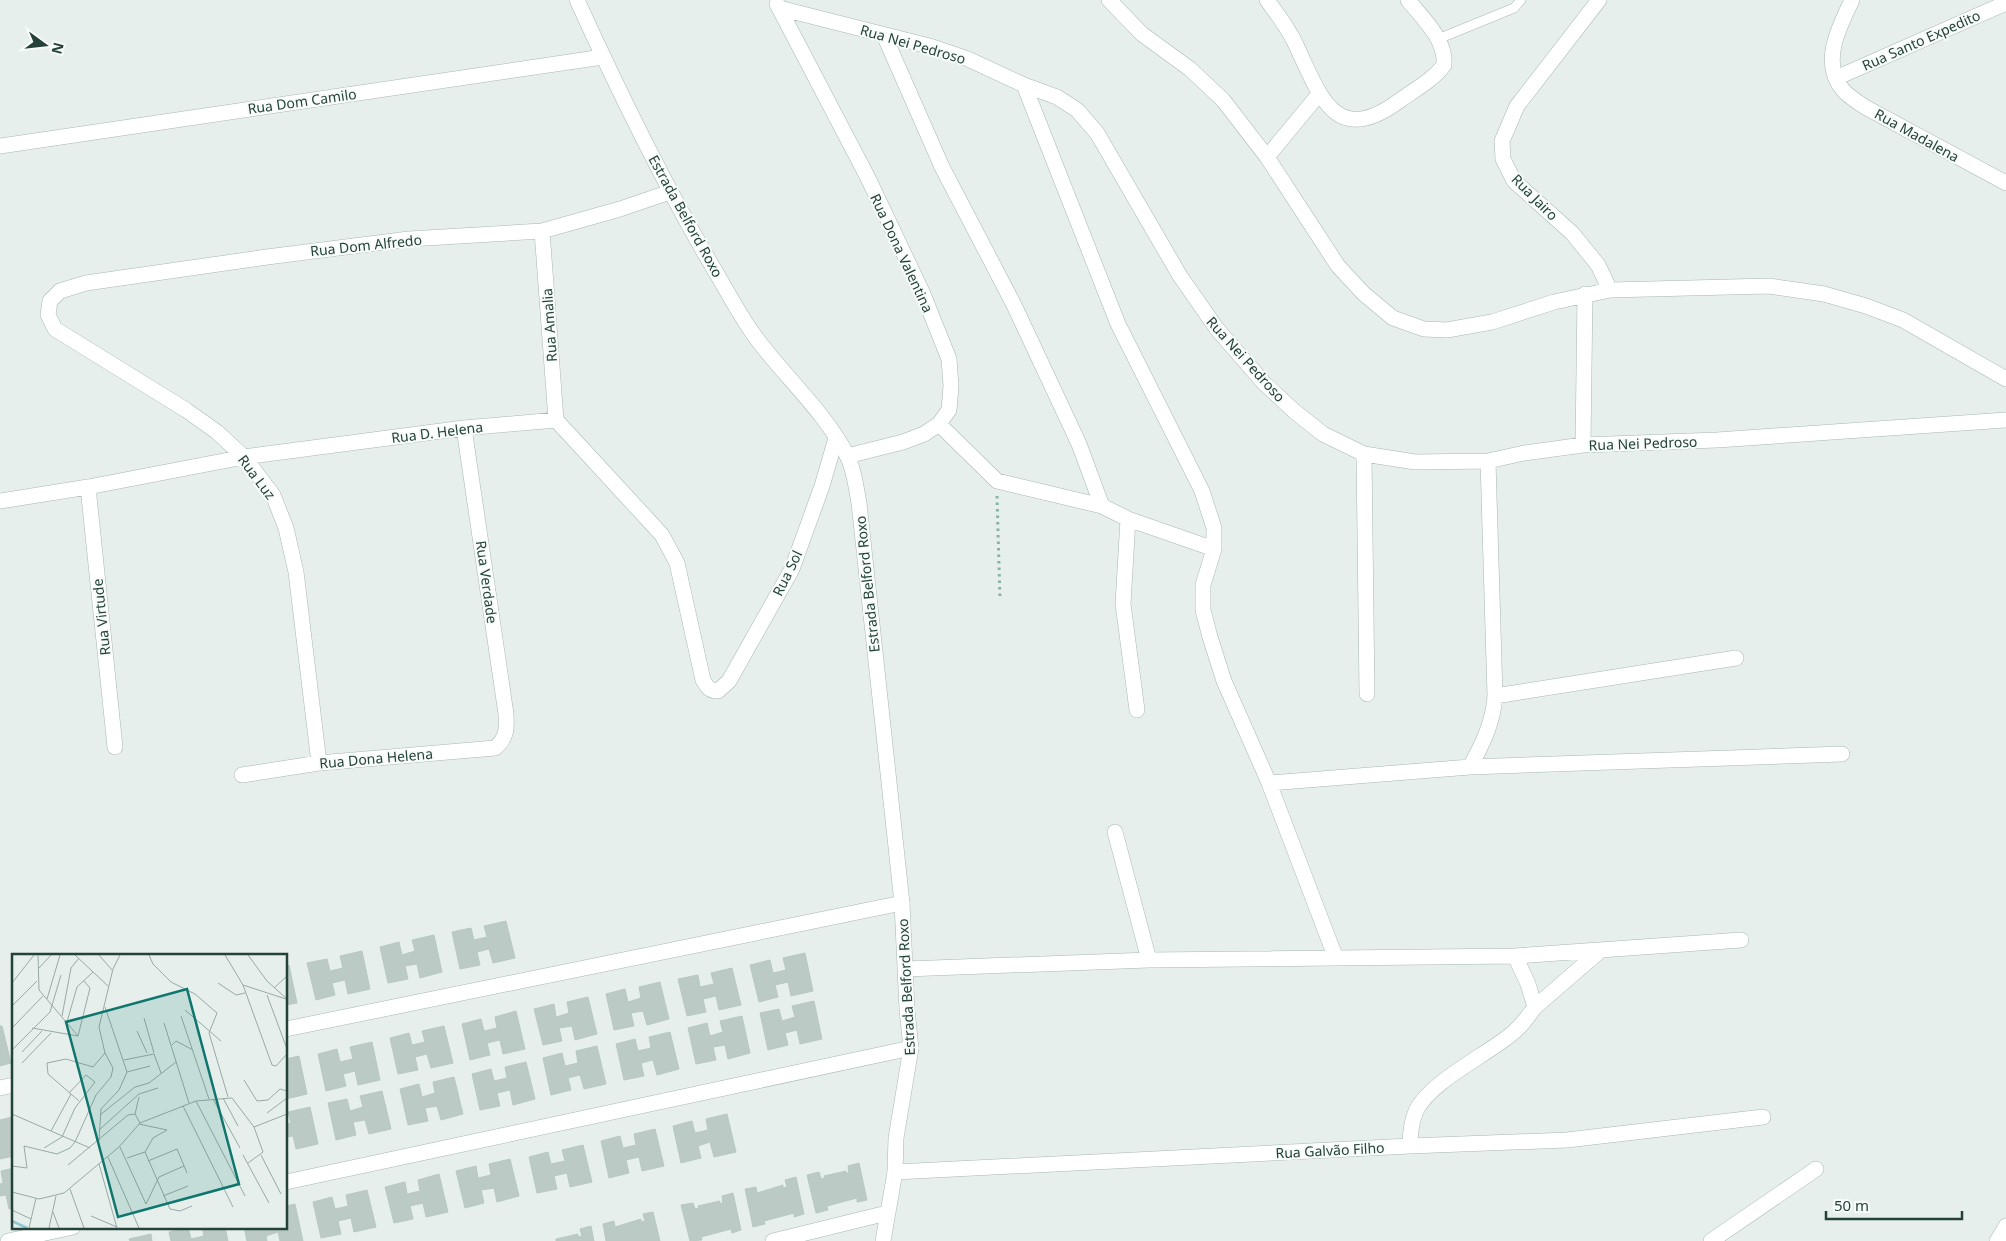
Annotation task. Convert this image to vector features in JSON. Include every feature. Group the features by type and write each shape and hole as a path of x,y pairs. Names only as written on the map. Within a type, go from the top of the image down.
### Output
{"street":[{"name":"Estrada Belford Roxo","path":"577,0 670,192 754,335 836,438 847,456 860,502 902,903 911,1048 896,1138 895,1172 883,1241"},
{"path":"1109,0 1142,34 1190,69 1223,100 1267,158 1338,266 1364,294 1393,318 1424,329 1447,330 1492,322 1554,302 1610,290 1770,286 1824,294 1866,306 1903,320 2006,379"},
{"path":"1267,0 1295,43 1319,94 1333,111 1350,120 1370,117 1387,110 1444,65 1445,57 1438,38 1408,0"},
{"name":"Rua Jairo","path":"1599,0 1517,106 1502,141 1503,159 1514,181 1572,233 1598,265 1610,290"},
{"path":"1836,78 1832,56 1836,32 1852,0"},
{"name":"Rua Nei Pedroso","path":"777,4 933,47 968,59 1024,85 1057,97 1076,110 1097,133 1180,276 1217,329 1264,383 1323,434 1364,454 1415,462 1488,461 1524,453 1583,445 1717,440 2006,420"},
{"name":"Rua Dona Valentina","path":"777,4 872,187 923,294 949,359 951,386 949,410 939,424"},
{"name":"Rua Santo Expedito","path":"1836,78 2005,5"},
{"path":"884,35 942,167 1014,305 1079,444 1102,506"},
{"name":"Rua Dom Camilo","path":"0,146 603,57"},
{"name":"Rua Madalena","path":"1836,78 1844,91 1865,107 2006,183"},
{"path":"1024,85 1118,324 1202,491 1214,528 1214,548 1203,585 1204,610 1224,681 1269,783 1334,956"},
{"path":"1267,158 1319,94"},
{"name":"Rua Dom Alfredo","path":"60,292 86,283 267,257 409,240 542,231 620,209 670,192"},
{"name":"Rua Amalia","path":"542,231 556,420"},
{"name":"Rua Luz","path":"60,292 50,301 48,315 55,329 186,410 217,432 244,457 273,494 286,528 296,572 319,763"},
{"path":"1583,445 1585,294"},
{"name":"Rua Sol","path":"556,420 662,536 677,563 703,680 712,691 718,691 729,681 792,568 828,469 836,438"},
{"name":"Rua D. Helena","path":"0,501 88,487 244,457 464,428 556,420"},
{"path":"847,456 903,442 924,434 939,424 997,481 1102,506 1128,519 1214,548"},
{"name":"Rua Verdade","path":"464,428 506,714 505,736"},
{"path":"1364,454 1367,694"},
{"path":"1470,767 1488,734 1494,712 1495,696 1488,461"},
{"name":"Rua Virtude","path":"88,487 115,747"},
{"path":"1128,519 1124,604 1138,710"},
{"path":"1495,696 1736,658"},
{"name":"Rua Dona Helena","path":"242,775 319,763 495,748 505,736"},
{"path":"1269,783 1470,767 1842,754"},
{"path":"1115,832 1149,960"},
{"path":"288,1029 902,903"},
{"path":"906,969 1149,960 1334,956 1514,956 1741,940"},
{"path":"1410,1146 1411,1126 1417,1110 1435,1089 1509,1036 1523,1024 1536,1008 1601,950"},
{"path":"1514,956 1528,984 1536,1008"},
{"path":"288,1182 911,1048"},
{"name":"Rua Galvão Filho","path":"895,1172 1567,1140 1764,1117"},
{"path":"1712,1241 1816,1169"},
{"path":"773,1241 887,1213"},
{"path":"1996,1241 2006,1226"},
{"path":"8,1241 68,1228"}],"lane":[{"path":"1438,38 1514,8 1522,0"}],"path":[{"path":"997,481 1000,600"}],"building":[{"path":"506,921 515,958 493,963 489,949 477,952 480,965 460,969 452,932 471,928 474,940 487,937 484,926"},
{"path":"434,935 442,972 420,978 417,964 405,966 408,979 388,983 380,947 399,942 402,955 415,951 412,940"},
{"path":"362,951 370,989 348,994 345,980 332,983 335,995 316,1000 307,963 327,959 330,971 343,968 340,956"},
{"path":"805,953 813,991 791,996 788,982 775,985 778,997 759,1002 750,965 770,960 773,973 786,970 783,958"},
{"path":"288,965 297,1003 288,1005"},
{"path":"732,968 741,1005 719,1010 716,996 703,999 706,1012 687,1016 678,979 698,975 700,987 714,984 711,973"},
{"path":"660,982 669,1019 647,1025 643,1011 631,1013 634,1026 614,1030 606,994 625,989 628,1002 641,998 639,987"},
{"path":"588,997 597,1034 575,1040 572,1026 559,1028 562,1041 543,1045 534,1009 554,1004 556,1017 569,1013 567,1002"},
{"path":"814,1001 822,1039 800,1044 797,1030 785,1033 788,1045 768,1050 760,1013 779,1009 782,1021 795,1017 792,1006"},
{"path":"516,1011 525,1049 503,1054 500,1040 487,1043 490,1055 470,1060 462,1024 481,1019 484,1031 497,1028 495,1017"},
{"path":"742,1016 750,1053 728,1059 725,1045 713,1047 716,1060 696,1064 688,1028 707,1023 710,1036 723,1032 720,1021"},
{"path":"0,1026 2,1026 11,1063 0,1066"},
{"path":"444,1026 453,1063 431,1068 427,1054 415,1057 418,1070 398,1074 390,1038 409,1033 412,1045 425,1042 422,1031"},
{"path":"670,1032 679,1069 657,1075 653,1060 641,1063 644,1076 624,1080 616,1044 635,1039 638,1051 651,1048 649,1037"},
{"path":"372,1042 380,1080 358,1085 355,1071 343,1074 346,1086 326,1091 318,1054 337,1049 340,1062 353,1059 350,1047"},
{"path":"597,1046 606,1084 584,1089 580,1075 568,1078 571,1090 551,1095 543,1058 562,1053 565,1066 578,1063 576,1051"},
{"path":"299,1056 307,1094 288,1099 288,1059"},
{"path":"526,1062 535,1099 513,1105 510,1090 497,1093 500,1106 480,1110 472,1074 491,1069 494,1081 507,1078 505,1067"},
{"path":"454,1077 463,1114 441,1120 437,1106 425,1108 428,1121 408,1125 400,1089 419,1084 422,1097 435,1093 433,1082"},
{"path":"382,1091 391,1129 369,1134 365,1120 353,1122 356,1135 336,1140 328,1103 347,1099 350,1111 363,1107 360,1096"},
{"path":"310,1107 318,1144 296,1149 293,1136 288,1137 288,1124 291,1123 288,1112"},
{"path":"727,1114 736,1152 714,1157 710,1142 698,1146 701,1158 681,1163 673,1126 692,1121 695,1133 708,1130 706,1119"},
{"path":"12,1117 12,1156 0,1159 0,1120"},
{"path":"655,1129 664,1166 642,1171 639,1157 626,1160 629,1173 609,1178 601,1141 620,1136 623,1148 636,1145 634,1134"},
{"path":"583,1145 592,1182 570,1187 567,1173 554,1176 557,1189 537,1193 529,1157 548,1152 551,1164 565,1161 562,1150"},
{"path":"510,1159 519,1196 497,1202 494,1188 481,1190 484,1203 465,1208 456,1171 476,1166 478,1178 491,1175 489,1164"},
{"path":"859,1163 867,1200 857,1202 857,1198 827,1206 828,1210 816,1213 807,1175 819,1172 821,1179 825,1178 824,1176 846,1171 846,1173 849,1173 848,1166"},
{"path":"12,1168 12,1208 9,1209 6,1195 0,1196 0,1184 3,1183 1,1171"},
{"path":"439,1174 448,1212 426,1217 423,1203 410,1206 413,1219 394,1223 385,1187 405,1182 407,1194 420,1191 418,1180"},
{"path":"796,1177 804,1214 794,1217 794,1213 764,1221 765,1224 753,1227 745,1189 756,1187 757,1193 783,1185 783,1188 787,1187 785,1180"},
{"path":"367,1190 376,1227 354,1232 351,1218 338,1221 341,1234 321,1238 313,1202 332,1197 335,1209 348,1206 346,1195"},
{"path":"733,1193 741,1230 732,1233 731,1229 701,1237 702,1240 690,1241 681,1205 693,1203 695,1209 699,1208 698,1206 720,1201 720,1204 723,1203 722,1196"},
{"path":"295,1204 303,1241 280,1241 278,1232 266,1236 267,1241 247,1241 244,1228 288,1228 288,1206"},
{"path":"653,1212 660,1241 606,1241 603,1224 614,1221 615,1227 641,1219 641,1222 645,1221 643,1214"},
{"path":"591,1226 594,1241 556,1241 556,1239 578,1234 578,1237 582,1236 580,1229"},
{"path":"188,1228 191,1239 204,1236 202,1228 225,1228 228,1241 171,1241 169,1232"},
{"path":"151,1234 152,1241 130,1241 129,1239"}]}
